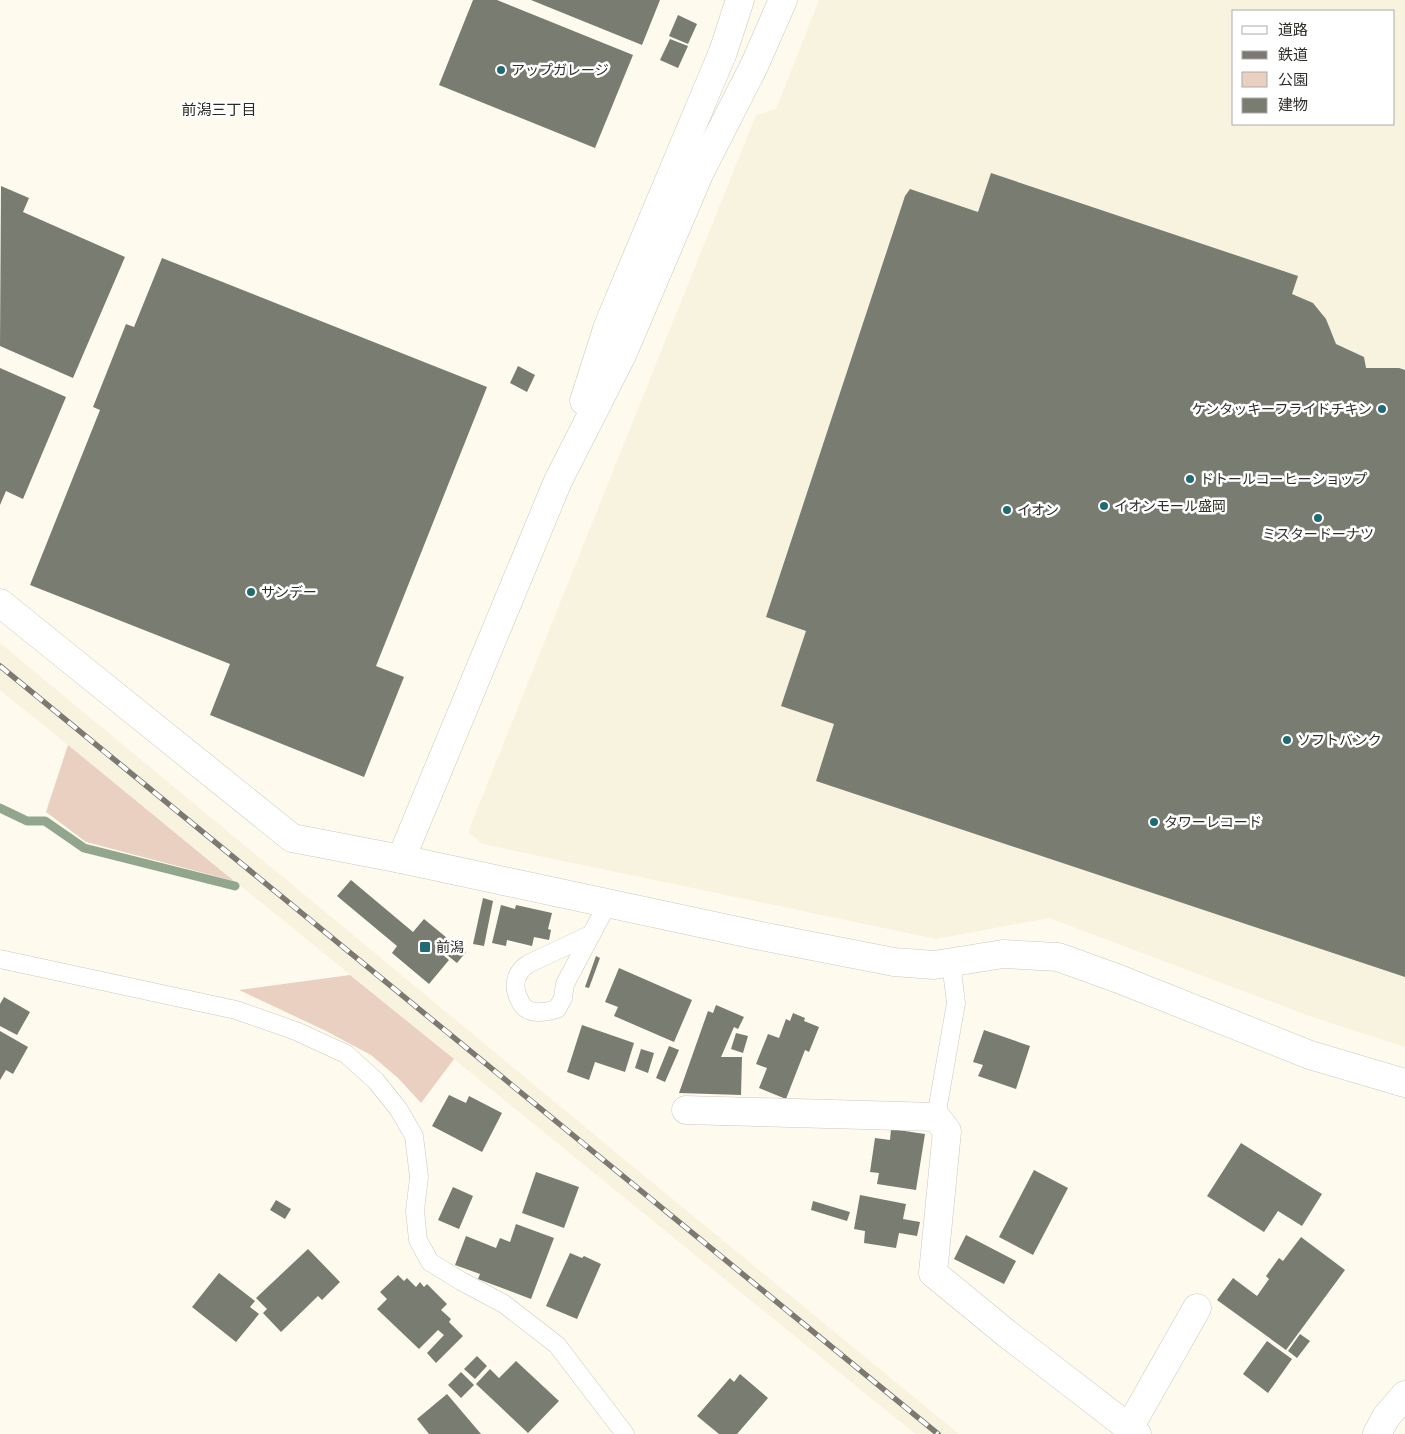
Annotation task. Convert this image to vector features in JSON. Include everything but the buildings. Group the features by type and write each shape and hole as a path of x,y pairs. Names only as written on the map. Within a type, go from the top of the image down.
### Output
{"street":[{"path":"558,481 608,326 723,52 740,0"},
{"path":"400,860 558,481 622,355 699,174 755,64 783,0"},
{"path":"0,603 292,838 894,962 934,966 1003,954 1058,957 1119,979 1310,1055 1405,1083"},
{"path":"686,1110 936,1116 947,1130 933,1273 1006,1333 1133,1431 1197,1308"},
{"path":"1377,1434 1386,1417 1405,1395"}],"lane":[{"path":"592,934 528,964 520,970 515,981 516,994 523,1006 533,1011 547,1012 557,1009 563,998 565,984 592,934 608,903"},
{"path":"0,959 236,1010 296,1031 346,1054 376,1081 399,1110 414,1136 419,1177 415,1211 418,1240 430,1262 504,1304 557,1346 625,1434"},
{"path":"936,1116 956,1003 951,963"}],"shaded area":[{"path":"819,0 1405,0 1405,1047 1312,1017 1049,918 936,939 482,844 468,832 756,115 776,109"},
{"path":"0,643 959,1434 915,1434 0,690"}],"green space":[{"path":"68,745 234,881 86,842 46,812"},
{"path":"350,975 454,1059 421,1103 398,1078 371,1055 326,1031 239,990"}],"waterway":[{"path":"0,808 27,821 45,821 84,848 235,886"}],"railway":[{"path":"0,666 938,1434"}],"place":[{"name":"アップガレージ","path":"501,70"},
{"name":"ケンタッキーフライドチキン","path":"1382,409"},
{"name":"ドトールコーヒーショップ","path":"1190,479"},
{"name":"イオンモール盛岡","path":"1104,506"},
{"name":"イオン","path":"1007,510"},
{"name":"ミスタードーナツ","path":"1318,518"},
{"name":"サンデー","path":"251,592"},
{"name":"ソフトバンク","path":"1287,740"},
{"name":"タワーレコード","path":"1154,822"},
{"name":"前潟","path":"425,947"}],"district":[{"name":"前潟三丁目","path":"219,109"}]}
